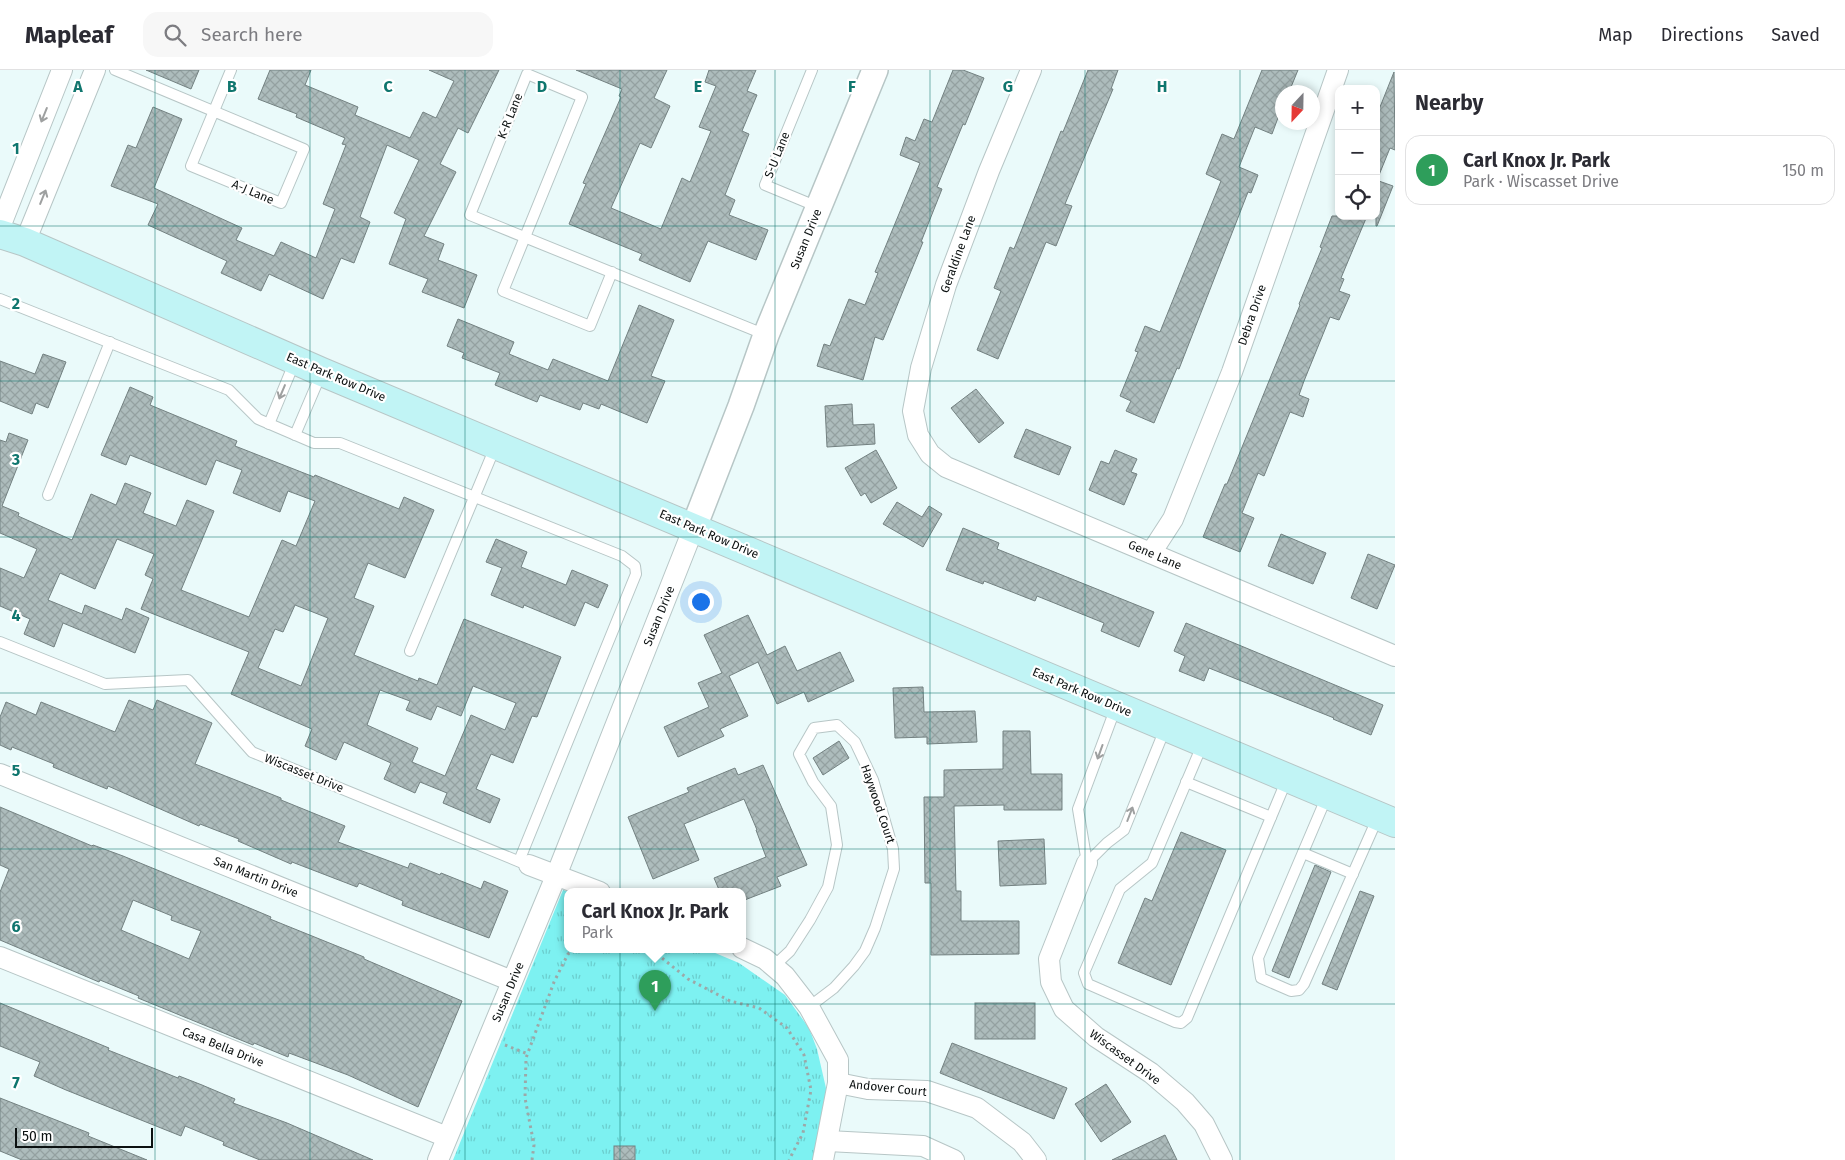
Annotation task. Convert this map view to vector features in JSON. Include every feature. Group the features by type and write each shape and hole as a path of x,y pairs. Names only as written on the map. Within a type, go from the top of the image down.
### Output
{"main road":[{"name":"East Park Row Drive","path":"12,238 322,372 1387,820"}],"street":[{"path":"0,227 62,70"},
{"name":"East Park Row Drive","path":"12,238 95,70"},
{"name":"Susan Drive","path":"438,1160 556,876 741,406 766,335 875,70"},
{"name":"Geraldine Lane","path":"923,444 918,435 913,412 921,368 946,285 989,171 1031,70"},
{"name":"Debra Drive","path":"1151,553 1172,519 1232,372 1338,70"},
{"name":"Gene Lane","path":"923,444 930,454 946,467 1395,656"},
{"name":"San Martin Drive","path":"0,774 512,981"},
{"name":"Wiscasset Drive","path":"524,863 589,888"},
{"name":"Wiscasset Drive","path":"1087,863 1049,959 1051,982 1064,1009 1096,1037 1151,1073 1185,1102 1204,1124 1222,1160"},
{"path":"746,950 765,959 785,976 809,1007 838,1060 838,1083 823,1160"},
{"name":"Casa Bella Drive","path":"0,957 447,1137"},
{"name":"Andover Court","path":"838,1083 868,1089 927,1091 977,1108 1022,1142 1036,1160"},
{"path":"828,1141 923,1146 954,1160"}],"lane":[{"name":"A-J Lane","path":"115,70 214,111 304,149 281,204 191,166 214,111 231,70"},
{"name":"S-U Lane","path":"812,70 765,185 819,208"},
{"name":"K-R Lane","path":"525,237 582,97 527,74 470,215 766,335"},
{"path":"525,237 503,291 555,312 590,326 612,272"},
{"path":"0,299 228,390 258,419 314,443 340,443 622,556 635,566 636,574 524,863"},
{"path":"48,495 110,342"},
{"path":"269,424 296,360"},
{"path":"295,435 322,372"},
{"path":"410,651 497,444"},
{"name":"Wiscasset Drive","path":"0,642 105,684 188,680 252,752 524,863"},
{"path":"1087,863 1078,809 1116,706"},
{"name":"Haywood Court","path":"774,966 790,951 828,887 837,845 831,806 813,782 799,754 814,728 837,725 855,742 872,780 893,849 894,869 875,928 865,951 834,988 809,1007"},
{"name":"Wiscasset Drive","path":"1087,863 1107,843 1124,830 1166,727"},
{"path":"1204,743 1152,863 1120,889 1084,973 1088,984 1175,1022 1181,1022 1187,1018 1288,778"},
{"path":"1186,782 1271,817"},
{"path":"1327,795 1258,958 1260,978 1291,991 1300,990 1304,984 1353,874 1387,820"},
{"path":"1303,853 1353,874"}],"path":[{"path":"532,1160 534,1145 525,1098 526,1058 554,982 570,953"},
{"path":"656,953 688,979 730,1001 759,1008 787,1028 804,1055 811,1090 803,1133 789,1160"}],"green space":[{"path":"563,890 564,953 715,953 739,963 785,995 809,1028 817,1049 831,1110 816,1160 453,1160"}],"building":[{"path":"146,70 199,70 191,89"},
{"path":"270,70 311,70 305,85 358,107 355,115 410,138 423,112 436,118 454,81 429,70 499,70 468,133 458,128 440,164 456,172 424,236 444,244 438,260 477,275 464,308 422,292 428,279 389,264 406,219 394,213 419,160 387,145 360,217 370,222 354,263 341,258 323,299 269,274 261,291 221,273 227,261 148,225 158,204 111,186 128,145 136,148 153,107 182,119 154,188 242,228 236,240 274,256 281,242 316,258 335,209 323,204 346,145 342,144 345,138 296,117 297,114 258,99"},
{"path":"576,70 667,70 654,98 670,106 651,148 640,143 611,208 661,229 682,178 690,182 711,131 699,127 716,86 705,82 709,70 756,70 747,91 757,95 742,131 749,134 725,195 735,200 729,215 768,230 756,260 708,241 690,282 639,260 642,254 569,224 586,184 583,183 621,97 619,96 622,89"},
{"path":"953,70 963,70 984,78 937,187 942,189 921,242 923,242 883,340 875,337 863,380 817,366 824,344 830,346 849,299 865,305 878,273 875,272 920,163 900,155 906,137 915,141 924,119 932,122"},
{"path":"1088,70 1118,70 1111,89 1113,89 1065,204 1072,206 1056,246 1046,242 998,359 977,350 1001,291 994,288 1010,247 1014,249 1061,131 1063,132"},
{"path":"1262,70 1298,70 1292,85 1275,85 1275,126 1272,134 1255,127 1239,167 1258,175 1251,193 1248,192 1179,369 1177,368 1154,423 1126,411 1131,401 1120,396 1138,352 1135,351 1145,326 1160,332 1221,181 1206,174 1222,134 1234,139"},
{"path":"1394,72 1395,150 1390,148 1380,173 1380,130 1380,107"},
{"path":"1380,181 1393,186 1380,218"},
{"path":"1332,216 1335,216 1335,220 1365,220 1341,278 1344,279 1339,291 1350,295 1339,320 1330,317 1304,381 1299,395 1309,399 1303,417 1290,412 1264,476 1258,473 1242,513 1254,518 1240,552 1203,537 1225,484 1227,484 1300,305 1322,248 1320,247"},
{"path":"639,305 674,320 651,376 665,381 647,423 601,404 599,409 583,403 580,410 540,395 537,402 495,385 500,373 462,358 464,353 447,346 458,319 514,342 509,354 548,370 553,359 608,381"},
{"path":"43,354 66,362 48,408 36,403 32,414 0,401 0,361 35,374"},
{"path":"130,387 153,397 150,405 237,441 235,446 314,477 315,475 399,509 404,497 434,510 405,578 368,563 354,598 374,606 354,655 418,681 419,678 437,685 464,619 561,657 537,717 532,716 513,763 491,754 476,789 500,799 490,823 443,803 447,793 420,782 415,793 384,779 391,763 344,742 336,760 305,746 312,729 231,694 249,652 141,609 153,579 145,575 154,554 117,539 95,589 60,573 48,600 82,614 85,605 122,620 126,608 149,618 135,653 63,623 54,647 24,634 30,619 0,606 0,568 24,578 37,549 0,533 0,440 6,442 9,433 28,440 2,506 19,513 18,516 72,540 91,494 116,505 125,483 151,493 143,513 176,526 187,500 214,511 181,590 249,617 282,540 296,546 315,501 288,491 280,512 233,493 242,470 216,460 206,485 130,455 126,465 101,455","holes":["295,605 328,618 301,686 258,668 275,629 283,632","473,686 516,703 505,730 471,715 445,776 412,762 418,748 367,725 380,690 410,701 406,710 431,720 437,706 461,716"]},
{"path":"976,389 1004,423 979,443 951,408"},
{"path":"852,404 853,425 874,424 875,444 827,447 825,406"},
{"path":"1026,429 1071,447 1059,475 1014,457"},
{"path":"876,450 897,488 871,503 865,493 861,496 845,468"},
{"path":"1115,450 1137,459 1131,472 1137,474 1124,505 1089,490 1101,461 1109,464"},
{"path":"897,502 922,517 929,506 942,514 923,547 883,524"},
{"path":"963,528 999,543 997,549 1154,612 1139,647 1101,631 1104,623 1037,596 1035,601 984,581 983,584 946,570"},
{"path":"1281,534 1326,553 1313,584 1268,566"},
{"path":"496,539 527,552 521,567 566,585 572,570 608,585 598,608 585,602 575,626 524,605 523,608 491,595 502,568 486,562"},
{"path":"1368,554 1395,565 1377,609 1351,598"},
{"path":"748,615 767,655 785,646 797,671 840,652 854,681 808,702 804,692 777,704 758,662 729,676 748,716 720,729 724,736 678,757 664,727 709,707 698,683 722,673 704,635"},
{"path":"1186,623 1383,705 1371,735 1334,718 1209,668 1204,681 1179,671 1185,656 1174,651"},
{"path":"923,687 924,712 975,711 977,742 927,744 927,737 895,738 893,688"},
{"path":"129,700 153,710 157,700 212,723 195,764 345,826 338,842 408,868 410,863 481,889 484,881 508,891 489,938 402,905 403,901 359,883 357,887 292,862 291,864 238,841 239,839 200,824 199,826 108,786 107,789 53,767 54,764 12,747 11,750 0,745 0,717 6,702 36,715 41,702 115,732"},
{"path":"1003,731 1030,731 1031,774 1062,774 1062,810 1004,810 1004,805 954,806 956,891 961,891 961,921 1019,921 1019,954 931,955 931,883 925,883 924,797 944,797 944,770 1003,769"},
{"path":"839,741 849,758 823,775 813,758"},
{"path":"763,765 807,865 777,877 781,886 746,899 746,888 718,888 714,878 766,857 744,799 684,824 699,860 653,879 628,817 689,792 687,788 735,768 738,775"},
{"path":"0,807 92,846 123,856 271,917 270,919 364,957 364,959 462,1001 418,1107 348,1075 289,1053 288,1057 254,1043 253,1045 138,998 139,996 100,980 99,982 0,940 0,892 9,869 0,865","holes":["133,900 172,916 171,920 201,931 189,959 121,930"]},
{"path":"1181,832 1226,850 1171,985 1118,963 1145,898 1152,901"},
{"path":"1044,839 1046,884 1000,886 998,841"},
{"path":"1315,865 1331,872 1289,978 1272,971"},
{"path":"1360,891 1374,896 1337,990 1322,984"},
{"path":"0,1003 109,1048 108,1050 178,1078 179,1076 202,1085 235,1099 233,1103 287,1123 373,1160 260,1160 223,1145 224,1142 185,1126 181,1136 66,1090 34,1076 40,1062 0,1046"},
{"path":"975,1003 1035,1003 1035,1039 975,1039"},
{"path":"952,1043 1067,1088 1054,1119 940,1073"},
{"path":"1106,1084 1131,1122 1101,1142 1075,1104"},
{"path":"0,1098 89,1133 88,1136 147,1160 22,1160 0,1151"},
{"path":"1165,1135 1177,1160 1112,1160"},
{"path":"614,1146 635,1146 635,1160 614,1160"}],"place":[{"name":"Carl Knox Jr. Park","path":"655,1011"}]}
